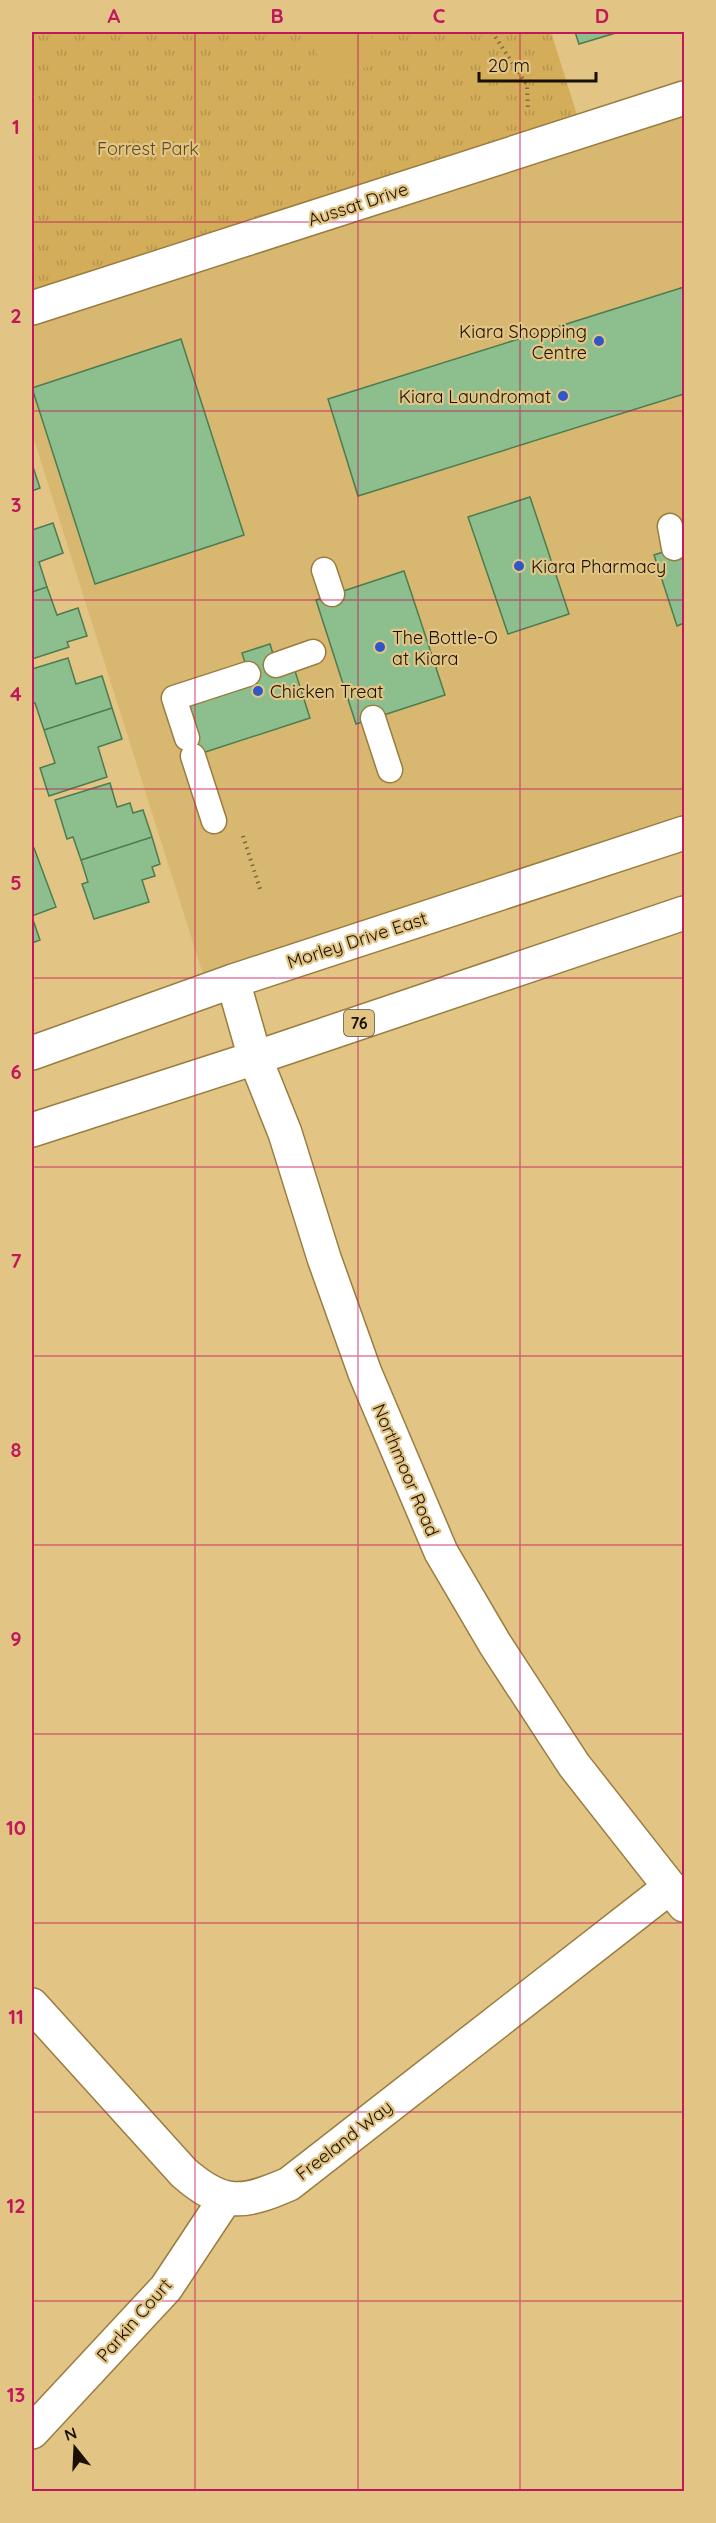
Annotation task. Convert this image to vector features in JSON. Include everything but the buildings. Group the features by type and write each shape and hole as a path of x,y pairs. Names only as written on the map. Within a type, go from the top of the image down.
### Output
{"street":[{"name":"Aussat Drive","path":"32,308 684,98"},
{"name":"Morley Drive East","path":"32,1053 233,981 684,833"},
{"name":"76","path":"32,1130 255,1058 684,913"},
{"name":"Northmoor Road","path":"233,981 255,1058 285,1133 324,1258 364,1373 441,1552 495,1644 574,1765 677,1896"},
{"name":"Freeland Way","path":"225,2199 261,2196 289,2184 677,1896"},
{"path":"32,2005 184,2174 204,2190 225,2199"},
{"name":"Parkin Court","path":"32,2432 166,2288 225,2199"}],"lane":[{"path":"324,570 333,594"},
{"path":"276,664 313,652"},
{"path":"214,821 174,698 248,674"},
{"path":"373,718 390,770"}],"path":[{"path":"492,32 527,85 530,148"},
{"path":"241,828 261,892"}],"shaded area":[{"path":"684,98 684,833 208,990 32,433 32,308"}],"green space":[{"name":"Forrest Park","path":"32,32 551,32 582,131 32,308"},
{"path":"310,32 370,32 379,64 325,80"}],"place":[{"name":"Kiara Shopping Centre","path":"599,341"},
{"name":"Kiara Laundromat","path":"563,396"},
{"name":"Kiara Pharmacy","path":"519,566"},
{"name":"The Bottle-O at Kiara","path":"380,647"},
{"name":"Chicken Treat","path":"258,691"}]}
